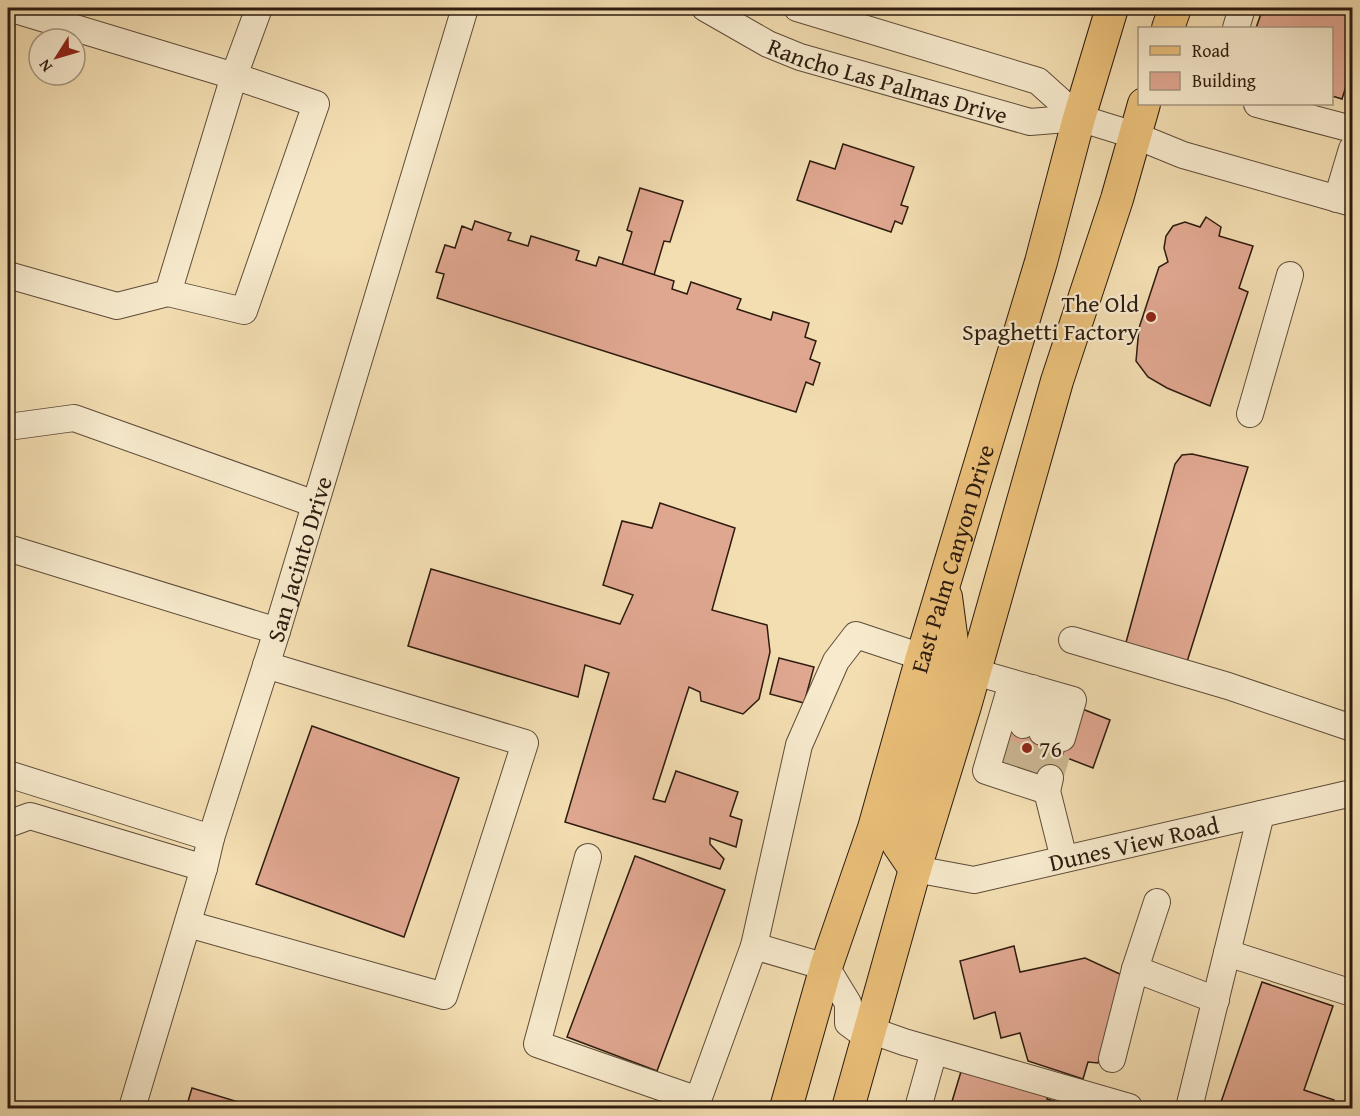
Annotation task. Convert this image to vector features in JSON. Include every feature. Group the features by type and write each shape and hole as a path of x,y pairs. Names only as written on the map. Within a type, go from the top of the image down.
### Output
{"main road":[{"name":"East Palm Canyon Drive","path":"786,1108 826,967 874,828 922,657 1041,262 1079,118 1112,8"},
{"path":"1168,27 1175,8"},
{"name":"East Palm Canyon Drive","path":"848,1108 1057,381 1117,199 1144,105"},
{"path":"915,869 898,844 896,830 952,650 944,584"}],"street":[{"path":"8,274 117,306 168,293 244,311 316,104 234,76 9,8"},
{"path":"168,293 234,76 259,8"},
{"name":"San Jacinto Drive","path":"132,1108 188,924 211,838 277,631 465,8"},
{"name":"Rancho Las Palmas Drive","path":"705,8 768,44 800,57 1030,122 1079,118 1134,135 1183,155 1345,201"},
{"name":"Rancho Las Palmas Drive","path":"797,8 1038,81 1079,118"},
{"path":"1236,27 1242,8"},
{"path":"1261,105 1353,129"},
{"path":"1345,201 1353,149"},
{"path":"1250,414 1290,275"},
{"path":"8,427 74,418 315,504"},
{"path":"8,548 277,631"},
{"path":"588,857 537,1044 698,1100 754,946 799,746 836,661 856,635 922,657"},
{"path":"1072,640 1213,682 1353,728"},
{"path":"188,924 444,996 525,743 266,665"},
{"path":"975,672 1032,688 1073,700 1042,731 1032,688"},
{"path":"1032,688 986,771 1028,778 1064,859"},
{"path":"8,774 211,838"},
{"name":"Dunes View Road","path":"915,869 974,880 1353,793"},
{"path":"1189,1108 1261,814"},
{"path":"8,824 30,816 204,868"},
{"path":"1112,1059 1157,902"},
{"path":"754,946 826,967 848,1003 848,1023 869,1033 1128,1108"},
{"path":"1227,953 1353,993"},
{"path":"1136,969 1216,1000"},
{"path":"918,1108 934,1051"}],"building":[{"path":"1263,8 1352,8 1352,67 1342,99 1333,96 1333,27 1256,27"},
{"path":"843,144 914,167 901,205 908,207 902,224 895,221 891,232 797,200 810,161 835,169"},
{"path":"640,188 683,201 670,242 664,241 654,275 622,265 632,232 627,230"},
{"path":"1206,217 1221,227 1219,236 1253,246 1239,288 1248,292 1210,406 1167,388 1148,377 1136,361 1139,328 1159,267 1168,262 1164,248 1166,236 1173,226 1185,222 1200,227"},
{"path":"475,221 511,233 508,240 528,246 531,236 579,251 576,260 596,266 599,257 674,281 672,289 687,294 691,282 741,299 737,309 771,320 773,312 809,323 805,337 816,341 810,359 820,363 813,385 806,382 796,412 437,298 444,274 436,272 445,245 455,248 462,226 472,230"},
{"path":"1192,454 1248,467 1186,665 1125,646 1175,464 1182,455"},
{"path":"660,503 735,528 712,610 767,625 770,652 759,699 743,714 701,701 700,692 689,687 653,799 665,802 676,771 738,792 730,816 742,820 736,847 710,838 710,844 724,859 720,869 565,822 609,673 585,665 578,697 408,646 431,569 620,624 633,595 603,585 622,521 652,528"},
{"path":"779,658 814,667 804,703 770,694"},
{"path":"1080,708 1110,720 1093,768 1062,756"},
{"path":"1008,715 1066,733 1053,775 995,756"},
{"path":"312,726 459,778 404,937 256,884"},
{"path":"635,856 725,890 657,1071 567,1037"},
{"path":"1014,946 1020,972 1085,958 1122,975 1098,1063 1088,1062 1083,1079 1028,1061 1020,1033 1001,1038 995,1012 974,1019 960,961"},
{"path":"1262,982 1333,1006 1304,1090 1334,1100 1331,1108 1219,1108"},
{"path":"963,1065 1049,1093 1047,1099 1077,1108 950,1108"},
{"path":"192,1088 255,1107 255,1108 186,1108"}],"tunnel":[{"path":"1009,767 1023,725"},
{"path":"1029,772 1042,732"},
{"path":"1050,778 1062,738"}],"place":[{"name":"The Old Spaghetti Factory","path":"1151,317"},
{"name":"76","path":"1027,748"}]}
